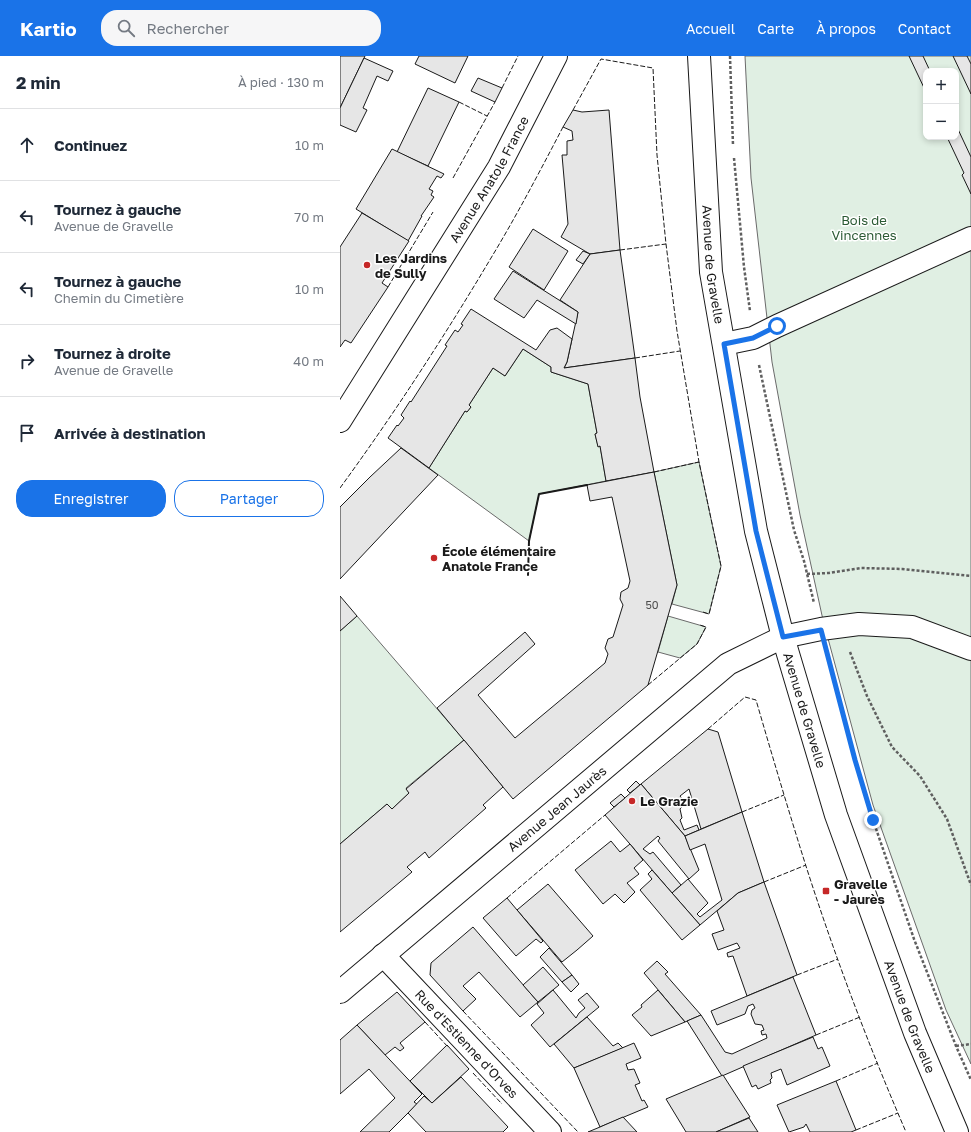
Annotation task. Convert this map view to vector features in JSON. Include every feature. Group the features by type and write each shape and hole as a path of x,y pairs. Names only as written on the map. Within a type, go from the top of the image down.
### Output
{"street":[{"name":"Avenue Anatole France","path":"340,421 499,168 556,56"},
{"name":"Avenue de Gravelle","path":"699,56 711,272 756,531 783,637 836,815 915,1033 957,1132"},
{"path":"724,344 753,338 971,238"},
{"name":"Avenue Jean Jaurès","path":"340,992 728,664 783,637 859,624 912,627 971,649"},
{"name":"Rue d'Estienne d'Orves","path":"384,955 550,1132"}],"path":[{"path":"807,574 829,573 861,568 902,569 971,576"},
{"path":"831,628 892,747 920,776 947,820 971,885"},
{"path":"831,628 855,760 873,820 914,939 971,1080"},
{"path":"956,1046 971,1044"}],"green space":[{"name":"Bois de Vincennes","path":"745,56 971,56 971,1064 946,1010 873,805 823,620 800,515 772,362 751,178"},
{"path":"523,349 551,367 551,372 588,384 597,433 595,434 598,446 600,446 606,481 539,494 529,541 429,468 465,411 467,412 471,407 469,405 493,368 505,376"},
{"path":"699,462 721,566 709,614 672,604 677,585 654,472"},
{"path":"357,616 464,740 406,788 409,793 392,809 387,804 340,844 340,631"},
{"path":"668,616 706,627 697,644 680,658 658,652"}],"building":[{"path":"340,56 365,56 340,108"},
{"path":"419,56 468,56 455,83 415,64"},
{"path":"909,56 923,56 929,68 923,68 923,86"},
{"path":"953,56 967,56 971,64 971,94 959,68"},
{"path":"364,58 393,71 388,81 377,76 363,108 367,110 356,132 340,125 340,108"},
{"path":"478,78 502,88 495,102 471,91"},
{"path":"428,88 459,102 428,166 397,152"},
{"path":"573,110 582,112 609,110 620,250 590,254 561,237 568,224 562,155 567,155 567,141 573,140 572,131 563,127"},
{"path":"959,131 971,157 971,194 962,175 964,173 948,140 959,140"},
{"path":"392,149 444,174 441,178 437,176 429,189 433,191 431,195 434,197 421,216 408,241 356,209"},
{"name":"Les Jardins de Sully","path":"362,213 409,241 382,283 388,287 351,343 345,340 340,347 340,247"},
{"path":"533,229 568,251 544,290 509,267"},
{"path":"620,250 635,358 564,368 567,362 578,312 560,300 590,254"},
{"path":"583,251 590,254 583,264 576,260"},
{"path":"513,271 578,312 576,324 537,300 524,318 494,299"},
{"path":"471,309 536,350 550,330 557,328 572,339 567,362 564,368 635,358 640,397 654,472 606,481 600,446 598,447 595,434 597,433 588,384 551,372 551,367 523,349 505,376 493,368 469,405 471,407 467,412 465,411 429,468 388,438 404,418 401,415 447,346 445,345 455,330 458,332 463,325 461,324"},
{"path":"401,448 438,475 340,579 340,507"},
{"path":"654,472 677,585 648,685 513,799 437,708 525,632 535,644 478,695 515,738 605,663 608,654 605,648 608,639 613,637 623,605 620,599 621,592 628,588 630,581 612,497 590,501 587,485"},
{"path":"340,596 357,616 340,631"},
{"path":"708,729 718,732 742,812 701,829 689,789 680,796 685,803 680,809 682,818 680,820 684,830 697,825 699,830 685,836 641,784"},
{"path":"464,740 503,787 483,805 486,808 429,858 425,852 407,867 412,872 340,932 340,844 387,804 392,809 409,793 406,789"},
{"path":"636,781 640,785 630,793 627,790"},
{"path":"641,784 685,836 699,870 689,879 658,841 660,838 658,836 643,849 650,854 653,852 681,885 672,893 605,815"},
{"path":"621,794 625,798 614,807 610,803"},
{"path":"742,812 764,882 738,893 700,925 672,893 688,879 708,903 697,914 700,917 722,900 705,844 690,850 685,836"},
{"path":"611,841 620,852 630,844 643,860 634,868 639,874 627,883 635,892 624,903 615,894 603,904 575,870"},
{"path":"652,870 700,925 682,940 640,890 652,879 648,874"},
{"path":"764,882 797,975 747,996 733,956 728,957 727,953 740,948 737,943 718,950 712,934 724,930 717,911 738,893"},
{"path":"548,884 593,936 562,962 517,910"},
{"path":"507,898 543,941 541,943 536,939 516,956 483,918"},
{"path":"473,927 538,1002 520,1017 479,972 463,986 476,999 463,1011 430,975 431,963"},
{"path":"549,948 572,975 562,982 540,957"},
{"path":"657,961 668,972 665,974 701,1015 685,1022 644,973"},
{"path":"543,967 559,985 538,1002 523,985"},
{"path":"572,975 579,984 571,992 562,982"},
{"path":"793,977 816,1035 722,1076 687,1021 701,1015 725,1052 732,1054 767,1038 766,1034 762,1035 761,1031 764,1030 762,1025 755,1024 751,1014 752,1010 755,1008 753,1004 748,1006 745,1014 717,1025 711,1011"},
{"path":"553,990 576,1018 585,1008 578,1000 587,993 599,1007 550,1047 531,1025 544,1013 537,1004"},
{"path":"658,990 685,1022 651,1036 632,1015"},
{"path":"397,992 425,1022 400,1043 404,1048 400,1051 395,1047 385,1055 357,1025"},
{"path":"587,1017 613,1046 618,1043 623,1048 574,1068 554,1044"},
{"path":"357,1025 422,1094 414,1102 417,1104 389,1132 360,1132 395,1098 369,1069 340,1094 340,1040"},
{"path":"813,1037 818,1049 822,1047 830,1066 787,1085 781,1069 771,1073 771,1083 758,1089 756,1085 752,1087 743,1066"},
{"path":"634,1043 641,1058 626,1064 628,1070 634,1069 640,1083 635,1085 642,1101 644,1100 648,1107 600,1127 574,1068"},
{"path":"447,1045 469,1069 432,1103 410,1081"},
{"path":"723,1075 750,1117 716,1132 686,1132 666,1099"},
{"path":"461,1077 508,1127 503,1132 426,1132 408,1113 424,1096 432,1103"},
{"path":"836,1081 856,1130 851,1132 810,1132 806,1124 804,1127 789,1132 777,1105"},
{"path":"623,1117 637,1132 588,1132 600,1127"},
{"path":"749,1118 758,1132 716,1132"}],"fence":[{"path":"502,88 518,56"},
{"path":"573,110 601,59 653,68 657,155 677,331 699,462 721,566 709,614 703,612"},
{"path":"459,102 487,116"},
{"path":"453,178 495,102"},
{"path":"340,488 399,404 455,317 510,226 563,127"},
{"path":"388,287 433,212"},
{"path":"620,250 666,244"},
{"path":"635,358 680,351"},
{"path":"654,472 699,462"},
{"path":"648,685 697,644 706,627 700,625"},
{"path":"708,729 745,697 756,700 816,897 878,1066 906,1132"},
{"path":"742,812 784,795"},
{"path":"507,898 605,815"},
{"path":"764,882 806,865"},
{"path":"797,975 838,959"},
{"path":"463,1011 578,1132"},
{"path":"816,1035 860,1017"},
{"path":"425,1022 448,1047"},
{"path":"836,1081 878,1063"},
{"path":"473,1073 502,1104"},
{"path":"856,1130 898,1113"}],"wall":[{"path":"528,575 529,541 539,494 587,485"}],"place":[{"name":"Les Jardins de Sully","path":"367,265"},
{"name":"École élémentaire Anatole France","path":"434,558"},
{"name":"Le Grazie","path":"632,801"},
{"name":"Gravelle - Jaurès","path":"826,891"}],"route":[{"path":"777,326 753,338 724,344 756,531 783,637 821,630 855,760 873,820"}]}
